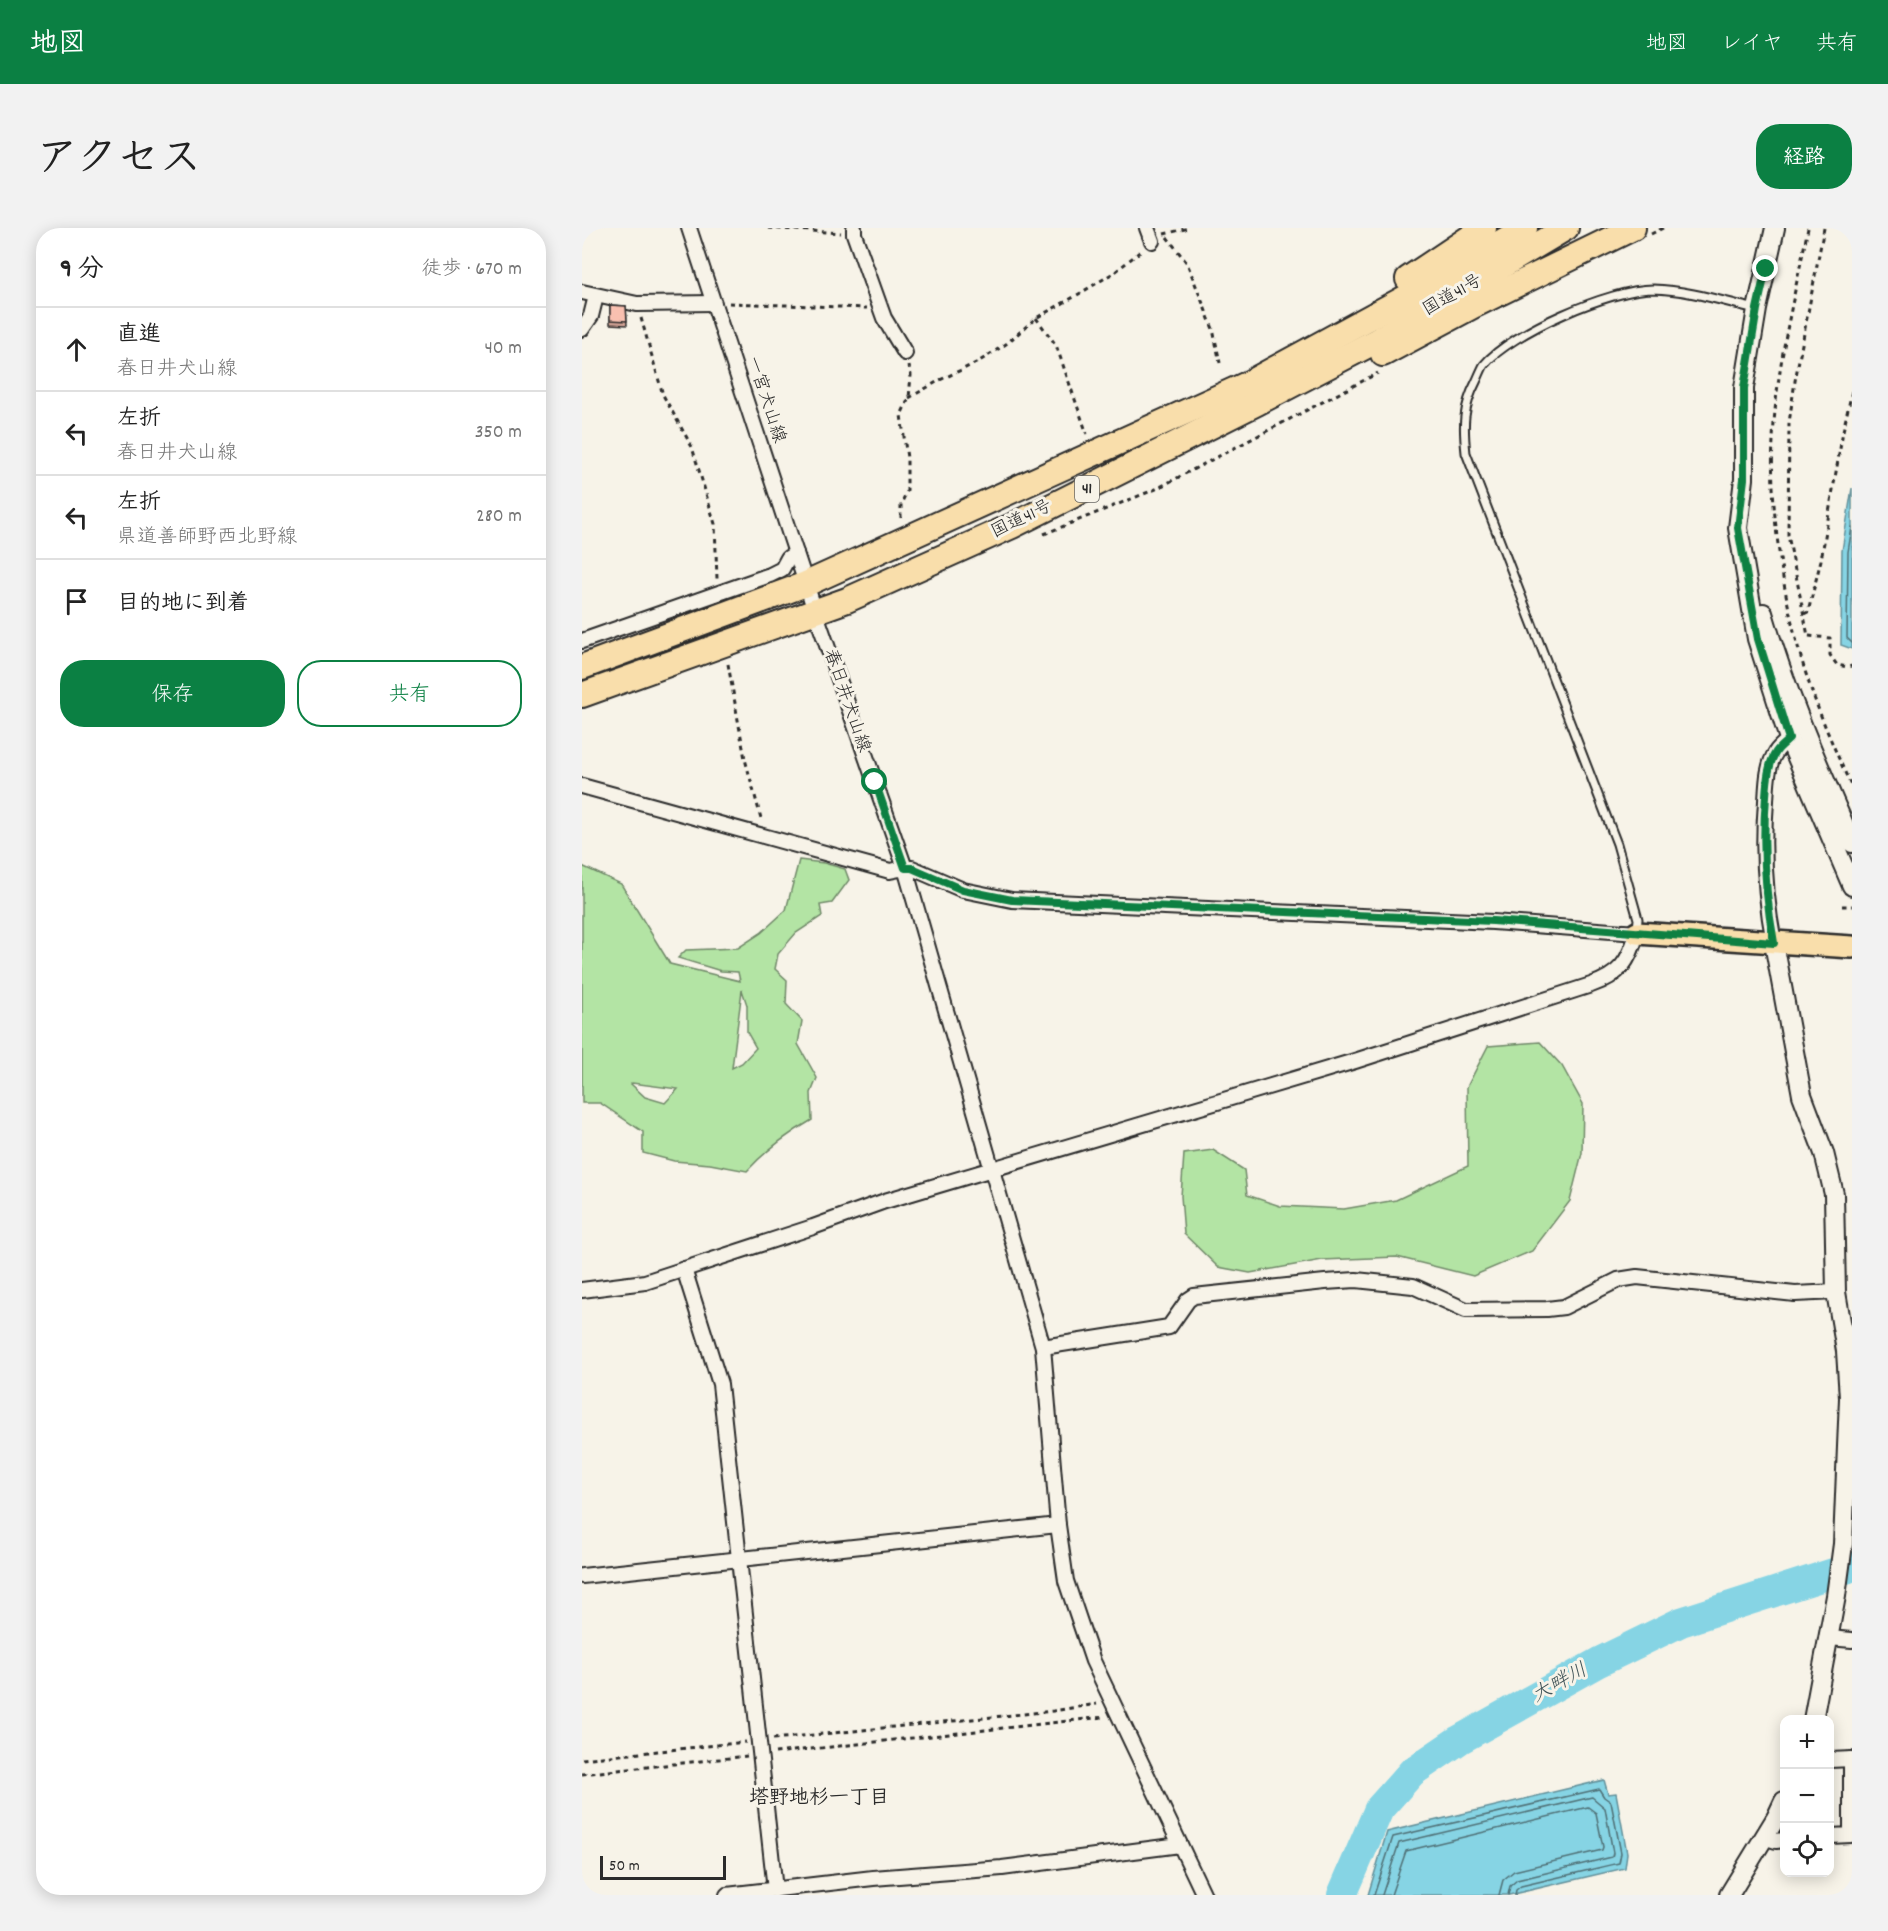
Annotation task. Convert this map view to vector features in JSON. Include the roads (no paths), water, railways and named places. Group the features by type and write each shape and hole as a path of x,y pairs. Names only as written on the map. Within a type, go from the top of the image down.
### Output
{"highway":[{"path":"1245,385 1278,358 1421,271 1484,228"},
{"name":"国道41号","path":"582,667 806,584 1245,385 1427,286 1525,228"},
{"name":"国道41号","path":"582,695 847,600 1012,526 1374,342 1566,228"},
{"path":"1012,526 1089,502 1246,426 1475,305 1638,233"}],"main road":[{"path":"1775,228 1757,309 1744,388 1744,479 1738,528 1758,639 1789,739 1852,886"},
{"path":"1738,528 1778,662 1824,780 1852,843"},
{"path":"1637,933 1852,947"},
{"path":"1774,943 1802,1095 1824,1153 1834,1194 1836,1292 1846,1351 1849,1398 1843,1544 1836,1596 1814,1715"},
{"path":"1729,1895 1780,1810"}],"street":[{"name":"一宮犬山線","path":"689,228 806,584"},
{"path":"854,231 880,309 905,353"},
{"path":"582,329 591,316 589,294 637,304 714,303"},
{"path":"582,641 770,575 782,569 788,558 796,553"},
{"name":"春日井犬山線","path":"806,584 905,868 1043,1347 1058,1525 1066,1581 1076,1614 1093,1661 1118,1716 1204,1895"},
{"path":"1774,943 1765,885 1764,829 1767,776 1776,752 1789,739"},
{"path":"582,786 890,871 912,868 963,890 1012,900 1493,921 1637,933 1627,958 1615,974 1606,980 1355,1061 885,1202 645,1282 582,1290"},
{"path":"684,1269 720,1384 775,1890"},
{"path":"1043,1347 1169,1327 1188,1300 1194,1296 1325,1282 1356,1280 1413,1286 1466,1310 1564,1307 1618,1280 1638,1276 1795,1294 1836,1292"},
{"path":"582,1576 1058,1525"},
{"path":"1828,1638 1852,1640"},
{"path":"1834,1760 1851,1759 1851,1835 1834,1836"},
{"path":"1764,1837 1780,1841"},
{"path":"727,1895 873,1878 1002,1868 1180,1845"}],"lane":[{"path":"1637,933 1638,919 1617,844 1466,453 1463,426 1465,409 1484,366 1509,343 1577,308 1614,295 1650,289 1685,291 1757,309"}],"water":[{"path":"1852,488 1852,649 1841,645 1842,551"},
{"path":"1604,1780 1608,1794 1616,1793 1627,1853 1625,1868 1509,1895 1368,1895 1387,1832"}],"waterway":[{"name":"大畔川","path":"1342,1895 1379,1809 1412,1772 1459,1740 1599,1662 1681,1622 1852,1567"}],"district":[{"name":"塔野地杉一丁目","path":"819,1799"}]}
